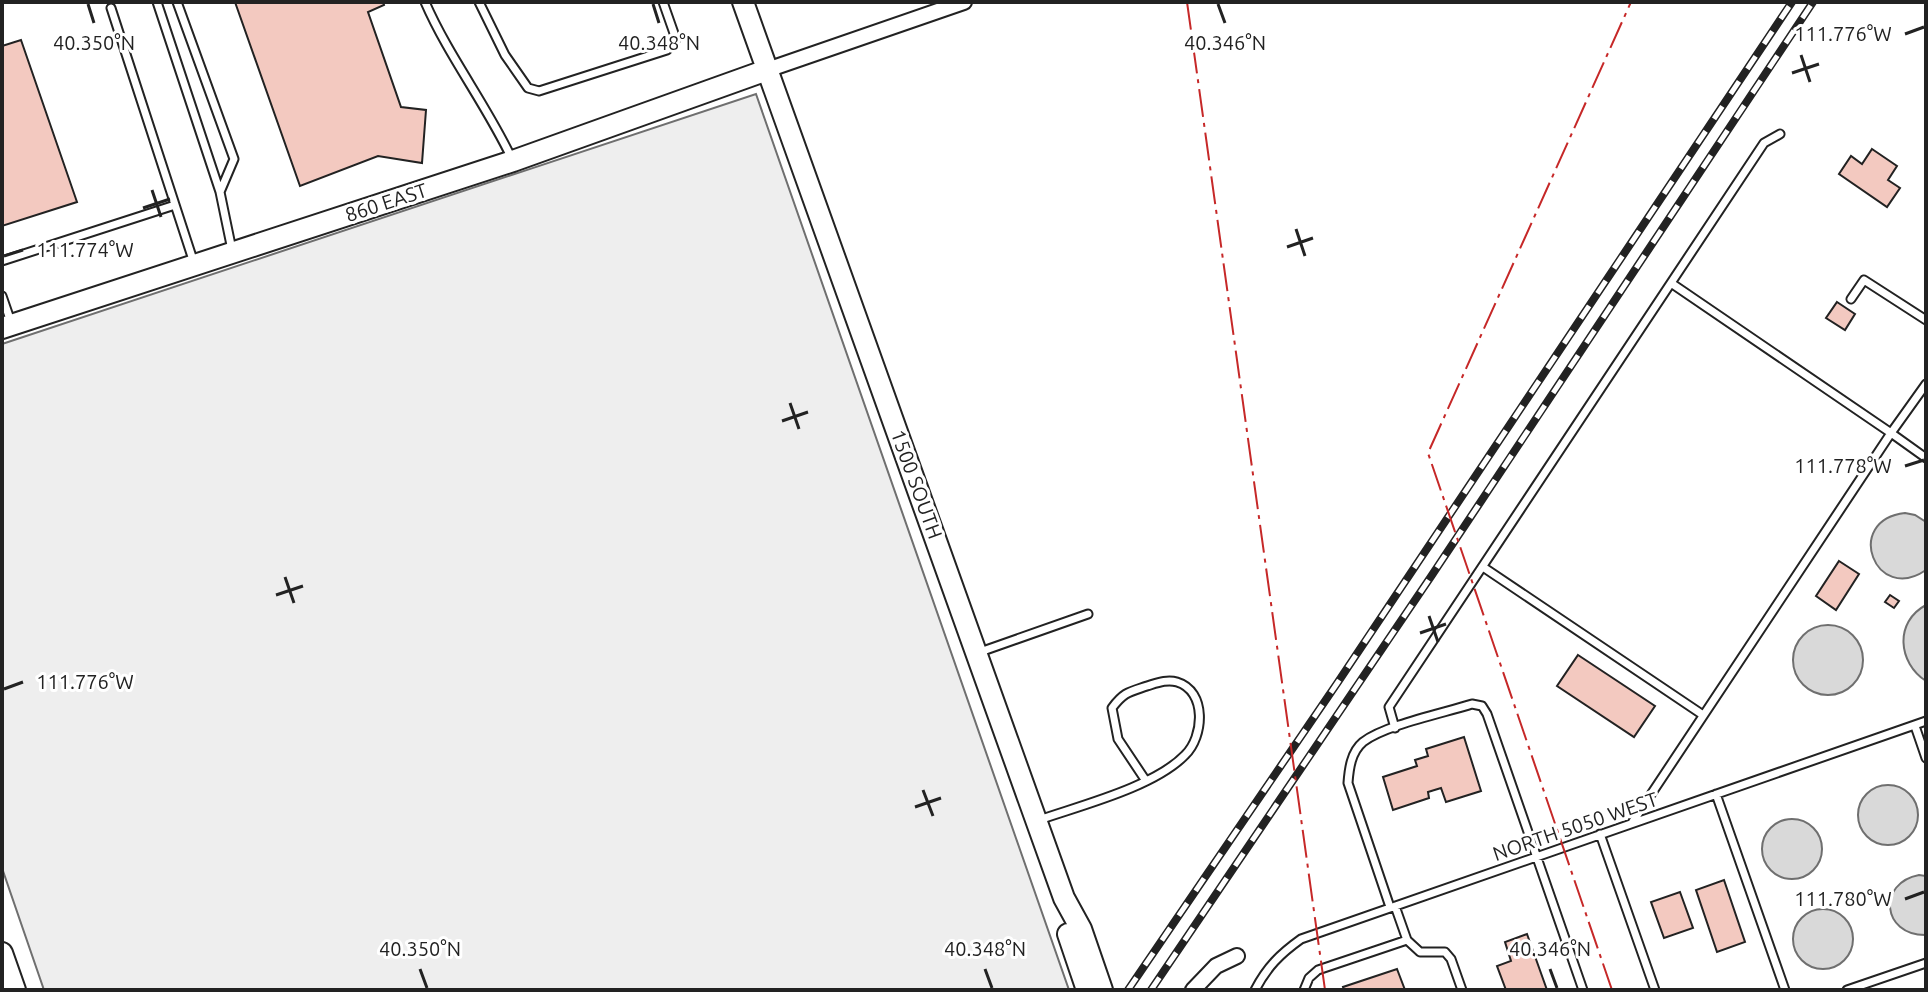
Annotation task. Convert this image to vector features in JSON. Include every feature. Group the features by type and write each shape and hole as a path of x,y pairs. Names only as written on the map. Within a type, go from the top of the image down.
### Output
{"street":[{"name":"1500 SOUTH","path":"743,2 1064,898 1081,929 1102,990"},
{"path":"767,70 964,2"},
{"name":"860 EAST","path":"7,326 513,161 767,70"},
{"name":"1500 SOUTH","path":"1064,898 1068,934 1087,990"},
{"path":"2,953 15,990"},
{"path":"1193,990 1216,966 1237,956"}],"lane":[{"path":"157,2 220,192 233,252"},
{"path":"177,2 234,159 220,192"},
{"path":"437,2 426,4 462,74 495,122 513,161"},
{"path":"479,2 505,55 528,88 539,91 667,50 676,39 663,2"},
{"path":"111,8 195,265"},
{"path":"1395,728 1389,707 1764,143 1780,134"},
{"path":"2,261 175,205"},
{"path":"1851,299 1864,280 1926,320"},
{"path":"1671,283 1926,458"},
{"path":"2,296 7,326"},
{"path":"1632,823 1926,384"},
{"path":"1483,567 1703,715"},
{"path":"978,653 1088,614"},
{"path":"1037,820 1146,781 1187,754 1200,724 1198,703 1191,691 1180,683 1167,681 1122,694 1112,708 1118,739 1146,781"},
{"path":"1462,990 1451,959 1445,952 1420,952 1407,940 1348,783 1349,768 1362,743 1395,728 1472,704 1482,706 1487,714 1583,990"},
{"name":"NORTH 5050 WEST","path":"1255,990 1265,970 1301,939 1926,721"},
{"path":"1915,726 1926,758"},
{"path":"1716,794 1785,990"},
{"path":"1600,834 1655,990"},
{"path":"1304,990 1309,978 1318,970 1407,940"},
{"path":"1847,990 1926,963"}],"shaded area":[{"path":"756,94 1069,990 44,990 2,868 2,344"},
{"path":"1905,513 1926,522 1926,570 1908,578 1892,577 1881,569 1873,557 1871,543 1875,530 1886,519"},
{"path":"1926,605 1926,681 1910,664 1904,643 1909,622"},
{"path":"1828,625 1847,631 1857,641 1863,660 1857,679 1847,689 1828,695 1809,689 1799,679 1793,660 1799,641 1809,631"},
{"path":"1888,785 1899,787 1909,794 1916,804 1916,826 1909,836 1899,843 1888,845 1877,843 1867,836 1860,826 1858,815 1860,804 1867,794 1877,787"},
{"path":"1792,819 1803,821 1813,828 1820,838 1820,860 1813,870 1803,877 1792,879 1781,877 1771,870 1764,860 1762,849 1764,838 1771,828 1781,821"},
{"path":"1926,876 1925,935 1900,927 1890,908 1896,888 1905,880"},
{"path":"1823,909 1834,911 1844,918 1851,928 1851,950 1844,960 1834,967 1823,969 1812,967 1802,960 1795,950 1793,939 1795,928 1802,918 1812,911"}],"building":[{"path":"235,2 383,2 384,5 368,12 401,107 426,110 422,163 378,156 300,186"},
{"path":"21,40 77,202 2,226 2,46"},
{"path":"1872,149 1897,166 1888,180 1900,188 1887,207 1839,174 1851,156 1862,164"},
{"path":"1837,302 1855,314 1845,330 1826,318"},
{"path":"1839,561 1859,574 1836,610 1816,596"},
{"path":"1890,595 1899,601 1894,608 1885,602"},
{"path":"1578,655 1655,706 1634,737 1557,686"},
{"path":"1464,737 1481,791 1446,802 1441,788 1428,792 1429,798 1393,810 1383,777 1417,766 1415,760 1428,756 1426,749"},
{"path":"1724,880 1745,942 1717,952 1696,890"},
{"path":"1680,892 1693,928 1664,938 1651,902"},
{"path":"1527,934 1547,990 1506,990 1497,966 1511,961 1505,942"},
{"path":"1397,969 1405,990 1344,990 1343,987"}],"railway":[{"path":"1128,990 1338,682 1792,2"},
{"path":"1151,990 1432,575 1813,2"}],"power":[{"path":"1187,2 1325,990"},
{"path":"1612,990 1428,453 1631,2"}]}
